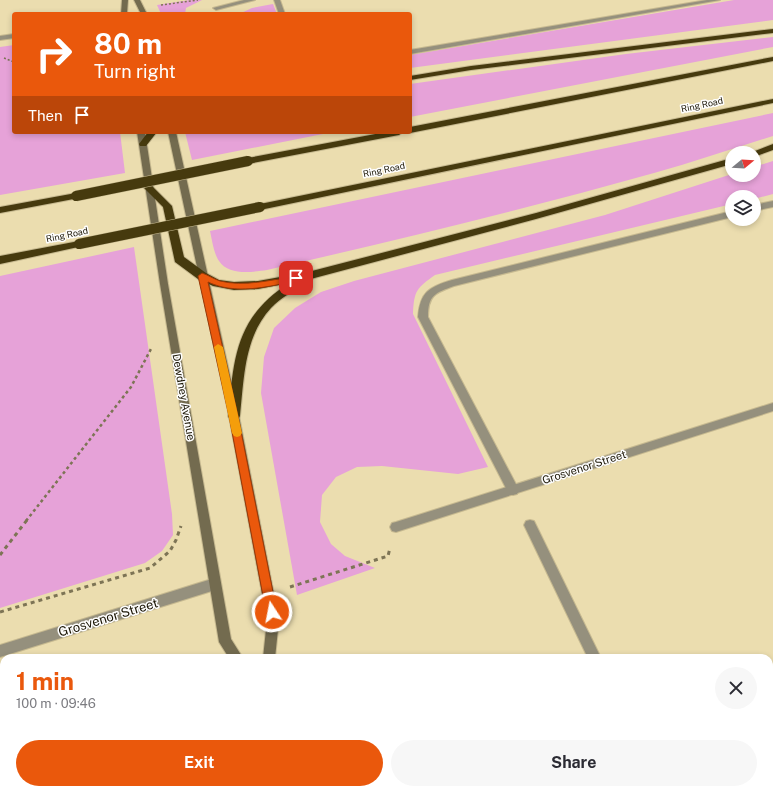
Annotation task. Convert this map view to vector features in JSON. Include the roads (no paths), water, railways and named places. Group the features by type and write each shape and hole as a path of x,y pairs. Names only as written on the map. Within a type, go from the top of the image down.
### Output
{"highway":[{"path":"412,78 773,31"},
{"path":"412,130 773,59"},
{"name":"Ring Road","path":"0,260 773,102"},
{"path":"143,144 151,134"},
{"path":"0,210 388,134"},
{"path":"761,151 773,147"},
{"path":"149,188 167,206 179,259 202,276 217,283 234,286 258,285 308,276 536,216 725,163"},
{"path":"234,416 241,358 248,334 262,310 280,294 308,276"}],"street":[{"path":"124,12 125,0"},
{"path":"137,0 143,11"},
{"path":"216,8 252,0"},
{"path":"277,0 281,12"},
{"path":"666,0 674,7"},
{"path":"412,52 717,0"},
{"path":"0,38 12,36"},
{"name":"Dewdney Avenue","path":"141,134 149,188 225,642 233,654"},
{"path":"172,134 202,276 234,416 273,620 269,654"},
{"path":"761,207 773,204"},
{"path":"513,490 424,317 423,302 430,292 452,283 725,216"},
{"name":"Grosvenor Street","path":"396,527 773,407"},
{"path":"530,525 593,654"},
{"name":"Grosvenor Street","path":"0,651 216,584"}]}
